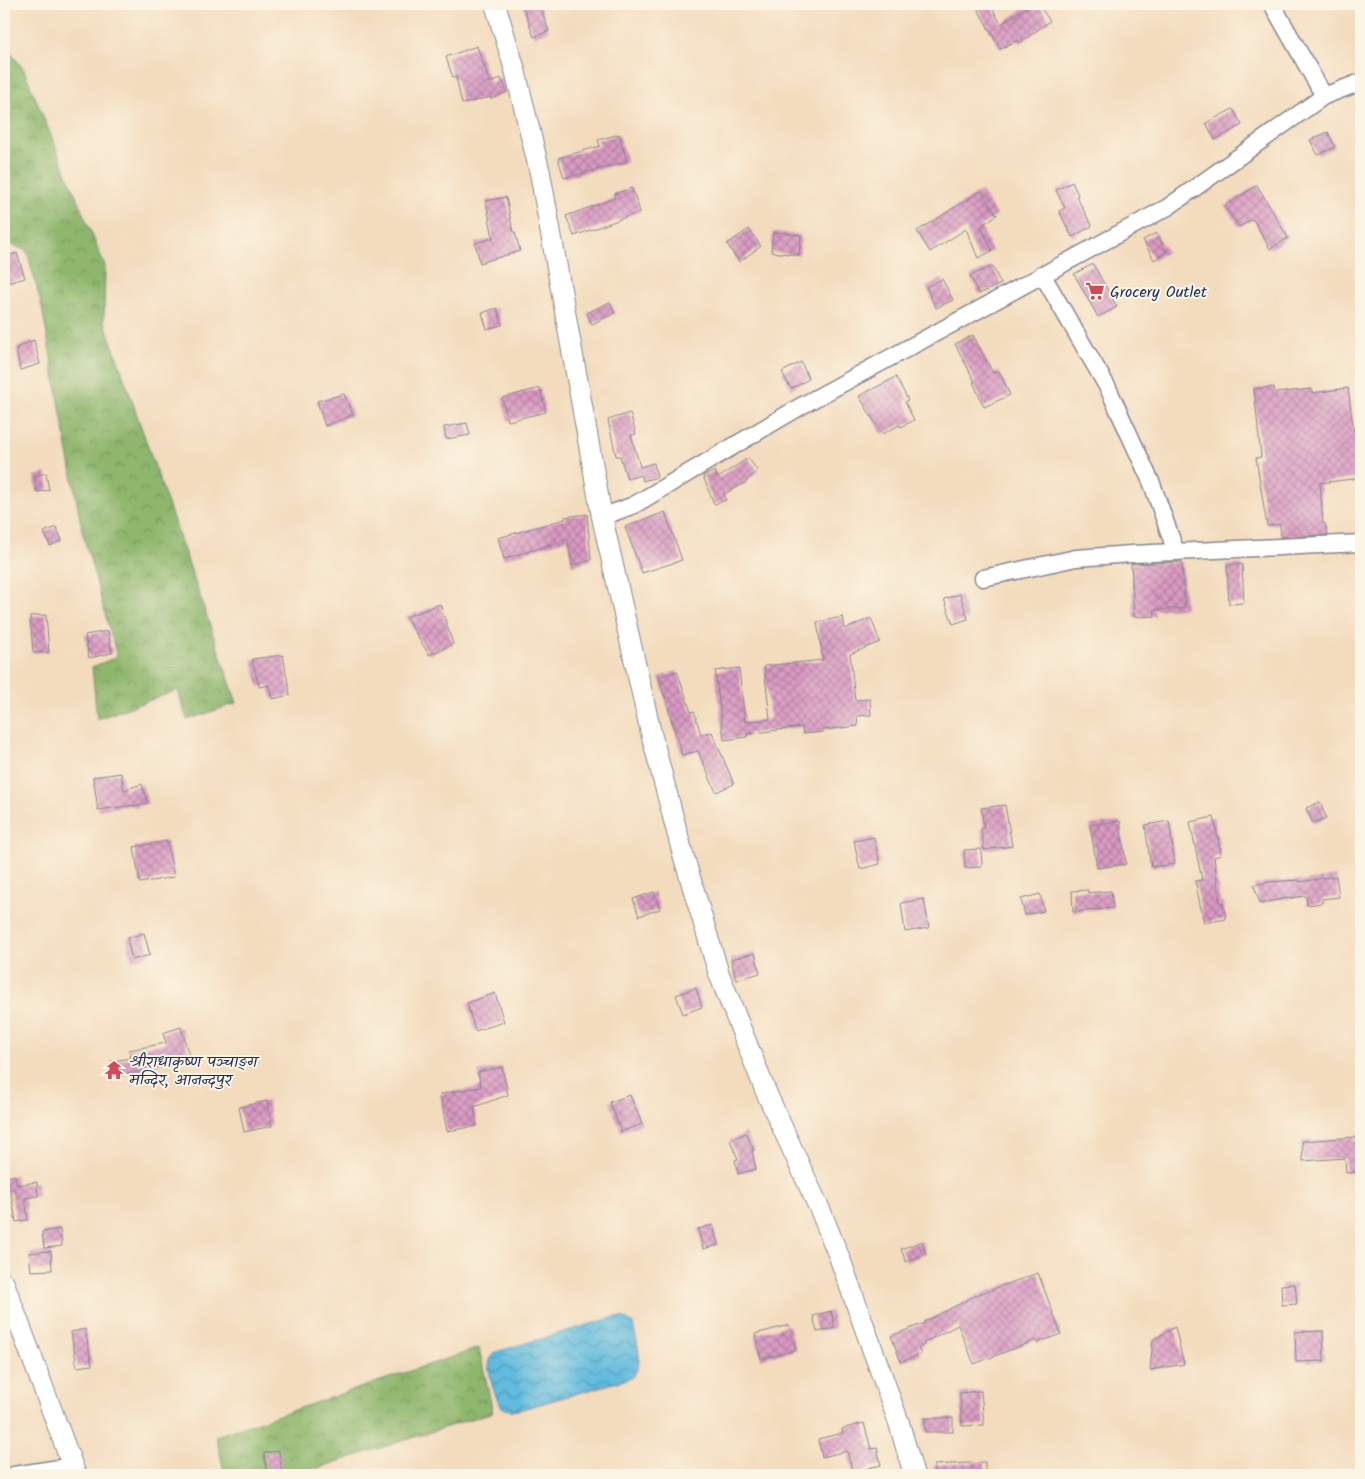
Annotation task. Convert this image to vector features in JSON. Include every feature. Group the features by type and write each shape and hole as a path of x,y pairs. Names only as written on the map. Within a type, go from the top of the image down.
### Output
{"street":[{"path":"495,4 515,70 540,173 602,517 651,733 682,851 719,974 766,1092 822,1212 896,1415 914,1475"},
{"path":"1272,4 1324,96"},
{"path":"602,517 634,505 803,405 1168,207 1324,96 1361,82"},
{"path":"1042,274 1108,388 1152,484 1176,552"},
{"path":"983,578 1076,558 1361,543"},
{"path":"4,1282 74,1471 14,1475"}],"green space":[{"path":"4,44 24,70 105,266 104,320 237,703 187,720 178,690 97,719 92,667 117,657 82,530 42,307 27,251 5,242"},
{"path":"479,1348 493,1412 296,1475 225,1475 216,1436"}],"water":[{"path":"615,1317 624,1318 633,1324 639,1359 636,1372 631,1378 519,1410 506,1410 500,1405 493,1388 489,1370 490,1360 496,1352"}],"building":[{"path":"539,4 549,31 534,37 523,7"},
{"path":"975,4 990,4 1001,24 1031,4 1038,4 1050,21 1020,43 1018,40 1000,49"},
{"path":"477,46 490,83 501,78 507,92 491,99 491,97 462,104 456,77 453,78 446,57"},
{"path":"1233,109 1242,125 1215,140 1206,123"},
{"path":"1328,132 1335,147 1318,155 1310,140"},
{"path":"619,134 627,162 564,178 558,158 600,146 598,140"},
{"path":"1072,182 1078,195 1076,196 1092,226 1072,237 1059,211 1065,208 1056,190"},
{"path":"1257,185 1288,238 1270,249 1253,219 1239,227 1225,206"},
{"path":"632,188 640,212 574,236 566,216 615,198 614,194"},
{"path":"981,191 997,215 981,226 992,251 978,258 966,229 930,252 917,231"},
{"path":"506,197 513,232 515,232 520,251 480,263 475,243 493,238 486,201"},
{"path":"749,229 761,246 739,262 727,244"},
{"path":"773,232 801,235 799,255 771,252"},
{"path":"1156,233 1167,252 1154,260 1143,240"},
{"path":"17,253 25,278 4,284 4,257"},
{"name":"Grocery Outlet","path":"1093,264 1117,307 1098,317 1074,274"},
{"path":"992,266 1001,284 979,294 970,276"},
{"path":"942,279 953,300 936,308 926,287"},
{"path":"610,302 615,313 592,324 587,313"},
{"path":"497,308 502,325 487,329 482,313"},
{"path":"973,335 993,373 999,371 1010,395 984,407 973,382 975,382 955,344"},
{"path":"34,340 40,364 20,370 16,348"},
{"path":"801,362 809,379 791,389 782,372"},
{"path":"896,377 908,400 905,402 914,420 882,434 859,396"},
{"path":"1274,387 1275,393 1311,389 1312,393 1348,388 1360,478 1320,483 1323,524 1325,523 1328,535 1281,537 1280,524 1267,526 1256,458 1261,457 1254,389"},
{"path":"540,388 546,412 508,421 502,398"},
{"path":"344,394 353,415 325,426 317,401"},
{"path":"630,413 636,434 631,435 640,467 654,463 657,477 643,481 641,475 627,479 620,456 616,456 608,420"},
{"path":"467,423 470,435 446,439 444,427"},
{"path":"748,458 758,471 747,482 724,494 726,500 714,504 703,476 715,471 718,478"},
{"path":"46,473 49,490 37,492 34,476"},
{"path":"665,512 682,560 642,573 625,527"},
{"path":"587,514 591,560 572,566 568,539 504,559 498,538 565,519 565,517"},
{"path":"56,527 62,540 50,546 44,532"},
{"path":"1182,562 1185,608 1154,610 1155,616 1134,617 1131,564"},
{"path":"1242,564 1244,603 1229,604 1227,565"},
{"path":"960,594 968,619 953,624 944,599"},
{"path":"440,604 453,644 429,655 406,617"},
{"path":"46,615 49,652 33,653 30,616"},
{"path":"843,617 845,629 871,618 880,642 850,654 855,700 870,699 871,715 857,716 858,726 823,730 823,732 803,734 802,727 747,734 747,737 724,740 715,671 739,668 745,722 770,719 764,666 823,660 817,622"},
{"path":"108,631 112,653 89,658 85,635"},
{"path":"283,655 290,695 272,699 269,685 259,687 252,659"},
{"path":"677,671 691,712 694,711 701,735 712,732 734,784 716,792 698,751 682,755 659,677"},
{"path":"121,773 124,790 142,784 148,803 135,807 134,805 98,810 93,777"},
{"path":"1320,802 1326,818 1313,823 1306,808"},
{"path":"1005,805 1012,846 984,850 981,828 984,828 981,808"},
{"path":"1214,817 1221,855 1214,857 1220,903 1223,902 1226,919 1204,923 1195,881 1202,880 1190,822"},
{"path":"1120,821 1126,864 1097,868 1090,825"},
{"path":"1169,821 1175,864 1151,867 1145,825"},
{"path":"874,837 880,864 860,869 854,841"},
{"path":"167,841 174,877 140,883 134,847"},
{"path":"981,849 982,867 965,868 964,850"},
{"path":"1336,876 1339,897 1322,899 1322,903 1307,905 1306,896 1260,904 1254,885 1267,882 1300,880 1300,882"},
{"path":"1088,890 1088,893 1111,891 1113,908 1073,912 1072,891"},
{"path":"654,892 660,909 639,916 633,899"},
{"path":"1040,894 1044,911 1025,915 1021,899"},
{"path":"924,899 929,928 905,932 901,903"},
{"path":"144,933 150,955 132,960 127,938"},
{"path":"755,953 760,973 736,980 731,959"},
{"path":"696,988 702,1007 683,1014 676,995"},
{"path":"495,993 504,1022 475,1031 467,1003"},
{"path":"181,1027 189,1056 154,1065 155,1069 115,1076 112,1061 131,1058 129,1050 166,1043 163,1033"},
{"path":"502,1067 508,1095 474,1107 477,1126 447,1131 440,1094 481,1087 478,1072"},
{"path":"630,1095 642,1124 621,1132 610,1102"},
{"path":"267,1101 272,1126 244,1132 239,1107"},
{"path":"746,1133 754,1150 752,1151 756,1169 738,1174 735,1160 738,1159 730,1140"},
{"path":"1355,1137 1358,1172 1346,1173 1345,1158 1303,1161 1302,1141"},
{"path":"15,1175 17,1185 37,1182 38,1196 25,1198 28,1220 16,1222 11,1192 4,1194 4,1178"},
{"path":"713,1225 718,1245 703,1249 698,1229"},
{"path":"60,1229 62,1246 44,1248 42,1232"},
{"path":"922,1241 926,1254 906,1262 901,1249"},
{"path":"51,1251 52,1270 31,1271 29,1253"},
{"path":"1038,1273 1061,1334 1037,1343 1036,1340 974,1364 958,1325 923,1343 924,1345 918,1348 921,1354 901,1362 891,1336 925,1323 979,1294"},
{"path":"1295,1284 1297,1304 1282,1305 1281,1285"},
{"path":"831,1311 835,1328 817,1332 813,1316"},
{"path":"789,1325 796,1350 761,1359 755,1334"},
{"path":"1175,1327 1184,1364 1150,1370 1153,1340"},
{"path":"85,1329 92,1365 77,1367 71,1332"},
{"path":"1323,1331 1324,1361 1296,1362 1295,1332"},
{"path":"981,1391 984,1425 962,1426 960,1393"},
{"path":"925,1418 953,1418 953,1432 925,1432"},
{"path":"864,1423 871,1449 877,1448 881,1465 853,1474 847,1451 822,1457 818,1439 843,1433 842,1429"},
{"path":"279,1451 282,1472 267,1474 264,1453"},
{"path":"985,1462 985,1475 934,1475 934,1465"}],"place":[{"name":"Grocery Outlet","path":"1095,291"},
{"name":"श्रीराधाकृष्ण पञ्चाङ्ग मन्दिर, आनन्दपुर","path":"114,1070"}]}
